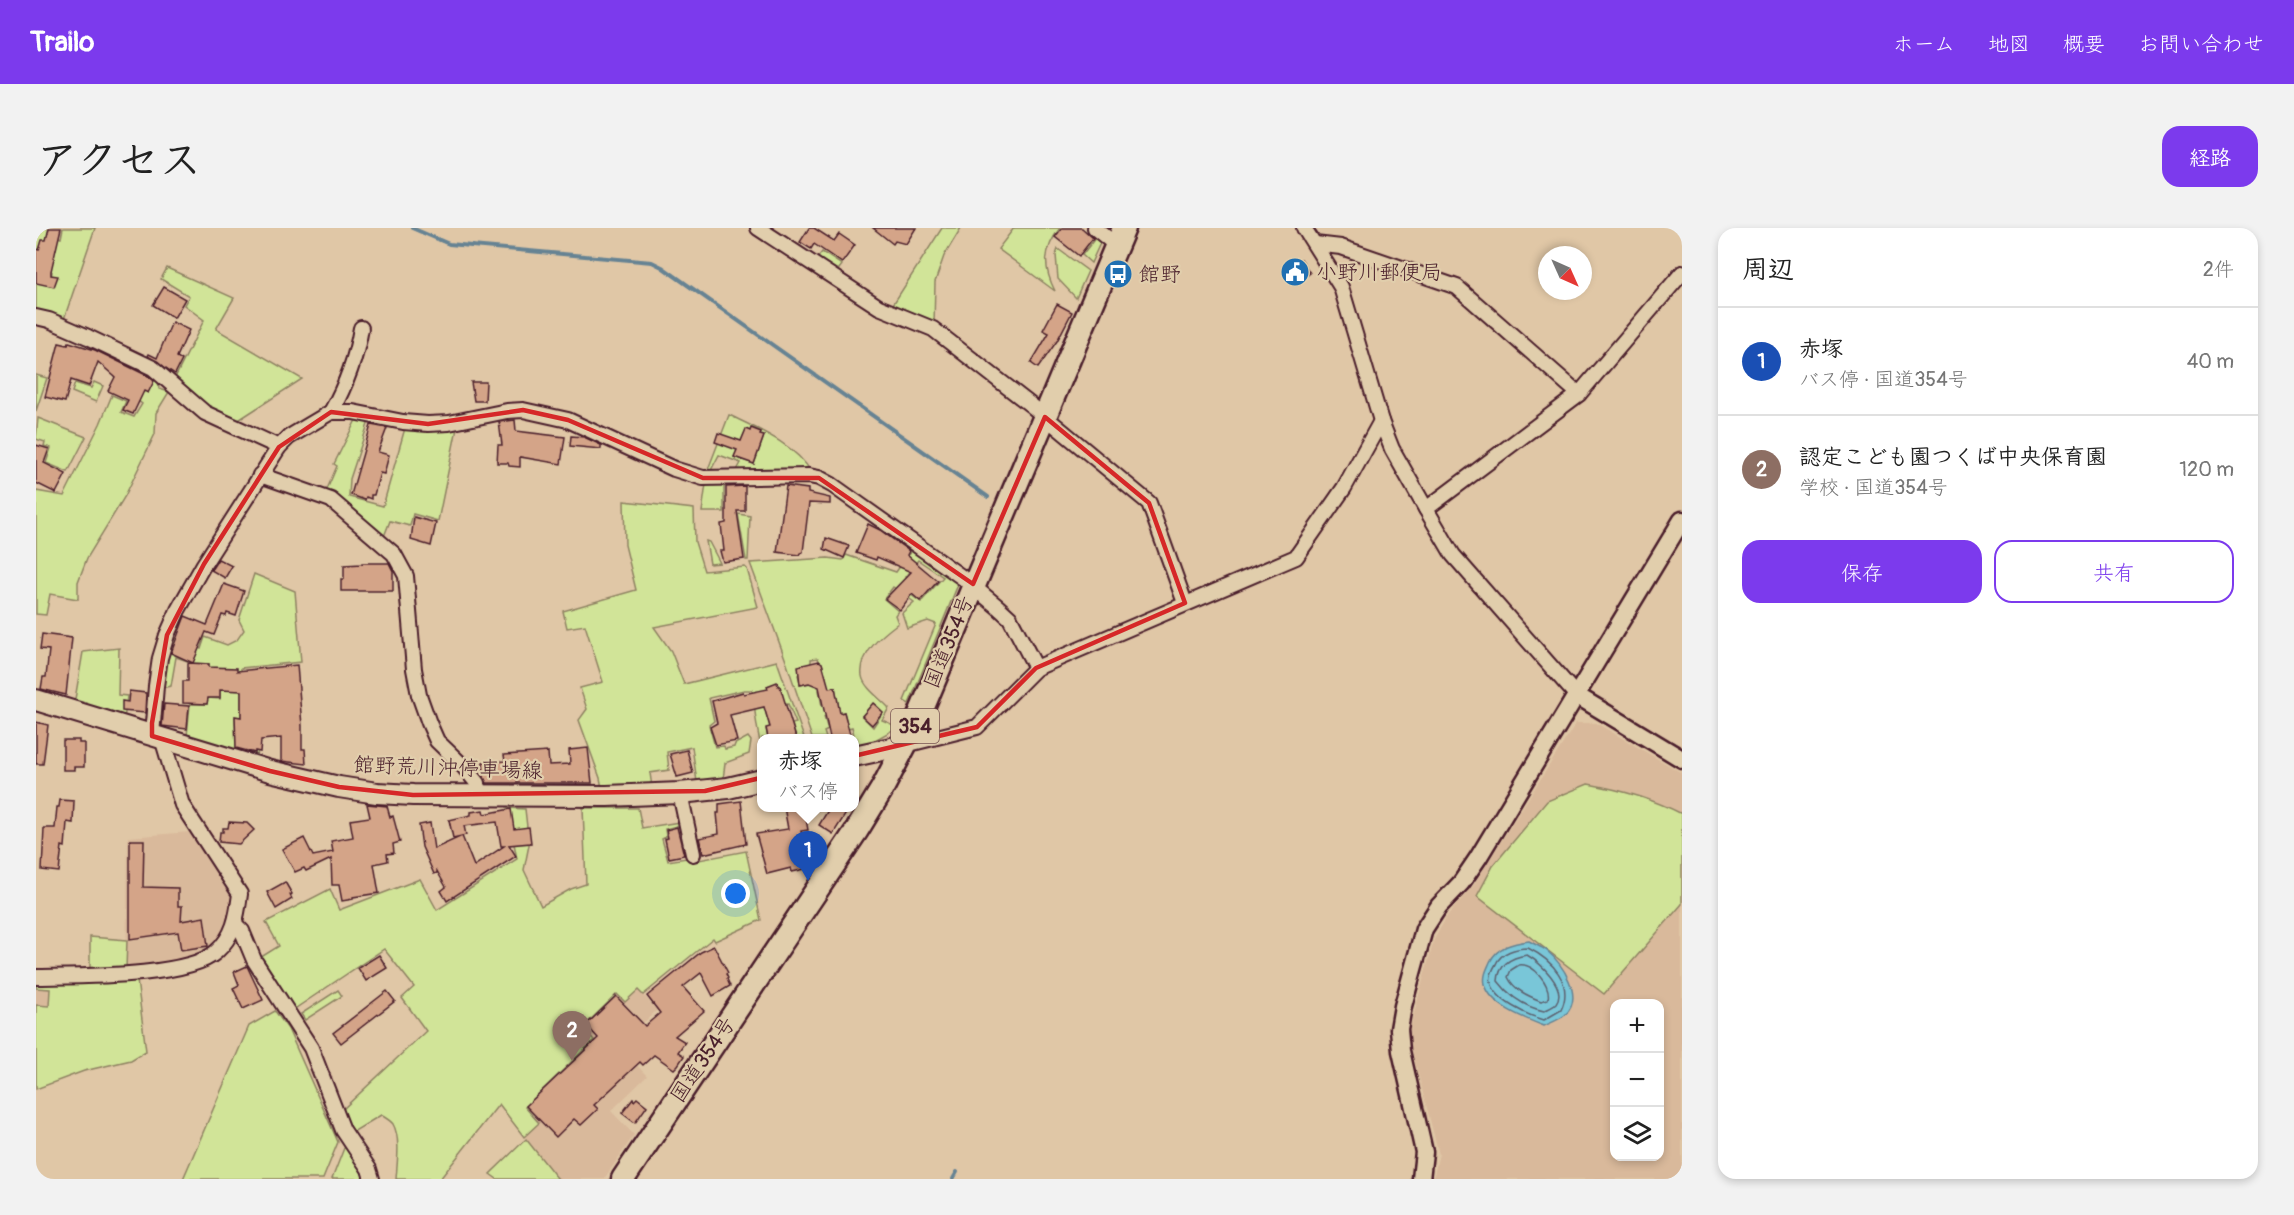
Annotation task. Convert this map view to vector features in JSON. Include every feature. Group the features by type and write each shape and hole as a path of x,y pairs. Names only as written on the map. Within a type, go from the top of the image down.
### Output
{"highway":[{"name":"国道354号","path":"623,1179 857,830 882,789 905,745 1120,237"}],"main road":[{"name":"館野荒川沖停車場線","path":"36,700 270,771 339,787 378,793 480,796 680,794 728,788 757,781"},
{"path":"859,755 905,745"}],"street":[{"path":"758,228 879,307 933,329 1149,503 1185,603"},
{"path":"1095,228 1120,237"},
{"path":"1305,228 1341,287 1381,421 1392,449 1453,555 1576,695 1682,759"},
{"path":"1316,244 1341,247 1457,287 1579,394"},
{"path":"1426,509 1579,394 1682,273"},
{"path":"36,317 50,320 153,368 205,413 279,447"},
{"path":"331,412 352,366 361,328"},
{"path":"36,977 123,974 194,965 218,951 236,925 240,894 182,805 157,737 156,686 160,658 167,635 204,564 279,447 289,437 331,412 353,412 403,422 428,424 449,423 523,410 568,420 674,470 703,478 809,476 819,478 841,491 972,586 1010,618 1036,668"},
{"path":"905,745 977,727 1036,668 1296,557 1344,488 1381,421"},
{"path":"260,475 331,500 394,554 406,576 414,669 419,695 437,741 477,783 480,796"},
{"path":"1421,1179 1424,1152 1401,1051 1400,1029 1403,1006 1424,929 1439,906 1461,883 1478,858 1682,520"},
{"path":"680,794 693,854"},
{"path":"236,925 242,931 254,960 311,1048 343,1130 369,1169 372,1179"}],"highlighted area":[{"path":"523,410 568,420 703,478 819,478 973,584 1045,417 1149,503 1185,603 1036,668 977,727 705,791 413,795 339,787 270,771 152,736 152,723 167,635 204,564 279,447 331,412 428,424"}],"shaded area":[{"path":"1576,723 1596,723 1682,773 1682,1179 1433,1179 1439,1154 1408,1035 1434,940 1447,916 1473,886"},
{"path":"190,832 231,891 232,917 221,937 212,947 189,960 126,969 128,837"},
{"path":"616,965 657,1010 619,1046 647,1076 611,1111 634,1135 604,1179 558,1179 499,1104"},
{"path":"36,988 50,989 49,1006 36,1005"}],"green space":[{"path":"36,228 49,228 48,234 61,238 63,228 95,228 64,319 36,312 36,283 39,280 50,281 52,272 36,249"},
{"path":"942,228 961,228 944,256 935,282 934,326 892,306"},
{"path":"1014,228 1060,228 1050,244 1047,259 1048,274 1055,291 998,249"},
{"path":"1096,237 1101,241 1091,263 1082,255"},
{"path":"1058,249 1088,271 1076,298 1058,279 1056,255"},
{"path":"822,252 842,265 836,273 816,260"},
{"path":"167,268 234,298 216,329 302,379 234,423 188,391 175,378 204,320 184,305 189,296 161,279"},
{"path":"150,374 158,380 159,389 169,392 156,413 155,434 125,496 87,558 78,582 78,599 50,594 46,615 36,614 36,491 64,496 112,395 126,401 121,412 134,417 142,404 137,400"},
{"path":"36,375 47,378 36,411"},
{"path":"94,382 103,386 96,402 72,392 75,383 91,388"},
{"path":"729,415 764,432 786,446 805,463 812,473 736,472 741,463 719,455 709,474 707,472","holes":["752,428 761,432 760,435 764,436 754,464 734,457 737,450 733,448 736,440 741,441 746,430 750,431"]},
{"path":"38,418 86,437 68,472 46,463 51,448 44,446 45,442 36,439"},
{"path":"356,420 369,421 350,479 349,497 383,506 405,428 440,430 457,428 438,521 413,514 410,526 390,521 383,539 325,494 337,466 334,464"},
{"path":"706,484 724,484 724,512 702,512"},
{"path":"624,501 694,509 695,542 704,571 745,567 758,607 654,627 671,651 684,684 777,661 803,734 795,734 792,724 796,723 788,704 765,710 770,727 766,729 767,734 759,734 752,690 709,698 714,721 709,725 715,747 724,746 725,749 734,747 735,744 748,737 751,741 749,754 725,763 723,780 697,782 692,747 667,752 669,770 650,773 652,787 602,788 579,720 587,709 580,688 603,682 585,625 567,628 563,611 636,590 625,545","holes":["777,683 782,693 773,705 767,686"]},
{"path":"738,514 750,516 748,560 746,560"},
{"path":"706,541 709,542 720,563 710,564"},
{"path":"913,548 959,582 909,704 904,701 936,624 928,621 907,628 902,613 914,602 893,587 884,599 898,611 895,615 898,623 868,652 862,668 862,676 869,689 889,708 882,720 896,726 866,745 859,745 859,734 854,734 852,727 848,728 844,712 840,713 840,711 824,717 828,730 825,734 811,734 750,563 828,558 843,560 846,555 896,572","holes":["918,560 943,577 921,602 903,589 909,581 905,577","818,658 826,677 821,681 801,685 798,675 811,663 811,659","835,687 838,703 822,706 819,690","874,703 883,712 873,727 862,716"]},
{"path":"254,574 295,591 301,662 241,668 241,705 260,702 257,761 187,736 190,704 207,704 208,698 220,699 220,690 209,682 209,664 193,663 176,657 171,686 160,688 164,664 173,637 201,649 205,637 227,645 237,640 244,630 239,620","holes":["241,705 256,718 255,753 241,753 241,750 236,750 235,717 241,717"]},
{"path":"119,648 118,695 127,696 124,720 74,705 83,652"},
{"path":"1588,784 1636,795 1682,814 1682,904 1604,994 1477,896 1493,866 1547,801"},
{"path":"507,808 525,809 529,845 524,870 541,906 571,889 586,884 583,808 638,808 642,828 680,822 680,825 665,829 666,837 662,839 668,861 693,857 694,861 746,851 761,920 715,941 713,938 643,995 638,990 625,1002 617,994 582,1028 594,1040 525,1107 539,1123 524,1137 499,1104 440,1179 396,1179 398,1144 393,1124 381,1115 353,1132 342,1110 426,1031 402,998 414,987 384,949 293,1010 258,959 279,946 266,922 330,889 339,910 420,879 437,910 517,859"},
{"path":"90,937 127,940 126,969 90,970"},
{"path":"137,980 146,1051 131,1060 84,1071 36,1089 36,1005 49,1006 50,989 36,988 36,981"},
{"path":"338,990 342,996 305,1020 301,1014"},
{"path":"275,1011 288,1029 338,1142 323,1179 183,1179 249,1026"},
{"path":"526,1139 558,1179 497,1179 490,1174"},
{"path":"347,1147 365,1179 332,1179 344,1148"}],"water":[{"path":"1529,941 1546,950 1559,963 1572,990 1571,1008 1565,1015 1544,1026 1501,1005 1488,992 1485,984 1487,970 1497,952 1512,944"}],"building":[{"path":"49,228 61,228 51,271 51,275 58,276 54,287 36,283 36,249 39,250 42,240 46,240"},
{"path":"809,228 814,228 834,241 839,234 855,245 842,263 814,244 811,249 800,242"},
{"path":"873,228 916,228 906,244 895,241 893,244"},
{"path":"1062,228 1082,228 1093,238 1079,256 1055,237"},
{"path":"1301,259 1310,273 1299,281 1290,266"},
{"path":"164,287 185,299 174,318 153,305"},
{"path":"1057,304 1072,312 1057,341 1038,368 1031,363 1049,333 1043,330"},
{"path":"172,322 189,330 177,357 182,360 175,374 148,356 149,354 157,358"},
{"path":"69,342 95,350 154,381 148,393 144,391 133,414 123,410 128,400 108,391 115,377 98,362 89,386 71,380 65,402 45,397 59,343 68,345"},
{"path":"471,382 486,382 485,401 474,401"},
{"path":"515,420 516,431 565,437 561,464 520,457 520,467 509,466 508,463 497,463 498,445 502,445 499,422"},
{"path":"371,425 387,428 378,452 389,455 384,474 380,473 374,495 371,495 371,499 366,497 365,500 351,495"},
{"path":"751,428 761,432 760,435 764,436 754,464 734,457 737,450 715,442 718,433 741,441 746,429 750,431"},
{"path":"571,436 584,437 601,445 601,449 570,446"},
{"path":"36,445 49,449 44,463 66,474 56,493 36,483"},
{"path":"745,486 745,511 737,511 744,559 723,562 720,551 724,551 721,524 726,523 726,487"},
{"path":"786,486 808,489 808,493 830,498 830,504 809,503 803,552 799,555 777,552"},
{"path":"414,517 436,523 431,546 411,540"},
{"path":"868,524 909,551 907,555 938,581 920,601 912,594 900,610 885,599 911,572 877,557 876,560 856,553"},
{"path":"826,538 849,546 844,558 824,549"},
{"path":"218,559 232,566 225,578 211,570"},
{"path":"389,563 393,571 393,591 341,591 344,565"},
{"path":"224,584 244,591 236,616 227,613 226,616 222,615 214,635 206,632 193,663 171,653 185,616 207,625"},
{"path":"42,634 72,638 66,695 41,689 43,677 46,677 49,650 40,649"},
{"path":"819,661 822,663 829,688 835,687 840,713 844,712 850,734 829,734 819,687 809,683 800,685 798,666"},
{"path":"188,663 209,664 209,667 237,668 237,671 297,665 302,749 305,749 306,764 281,761 281,738 261,740 260,752 255,751 255,753 236,748 235,716 241,717 241,691 220,690 220,698 208,698 207,704 183,703 183,681 188,681"},
{"path":"777,682 780,686 795,734 767,734 766,728 770,727 764,707 730,715 737,741 716,745 710,727 717,723 712,701 743,692 744,694 768,689 767,686"},
{"path":"129,691 146,693 145,713 122,711 122,701 128,702"},
{"path":"873,703 883,712 872,725 862,716"},
{"path":"164,704 189,706 187,729 162,726"},
{"path":"36,722 48,725 43,764 36,764"},
{"path":"63,740 79,740 79,743 84,743 84,767 63,770"},
{"path":"588,748 592,783 487,783 484,777 483,762 505,761 504,755 548,752 549,765 570,764 569,750"},
{"path":"687,750 693,773 677,777 670,754"},
{"path":"60,800 74,801 73,823 67,822 65,847 62,846 59,872 42,870 44,828 55,828"},
{"path":"741,801 746,844 703,854 699,838 719,834 717,813 719,813 719,804"},
{"path":"367,804 387,806 390,817 393,816 400,842 393,844 394,853 387,854 388,861 374,864 379,893 342,901 339,885 332,885 331,859 306,871 304,868 295,872 282,849 304,838 313,856 333,852 331,841 353,837 350,820 370,817"},
{"path":"511,809 514,829 529,827 531,843 509,845 516,856 447,901 441,891 446,887 437,871 434,874 422,847 419,825 430,823 434,849 462,836 474,866 504,846 501,846 497,822 464,826 466,835 453,838 449,820 471,815 471,812 483,810 484,814"},
{"path":"785,812 805,812 808,830 801,831 809,863 804,864 805,869 792,872 791,868 767,874 756,834 788,829"},
{"path":"827,812 847,812 833,834 819,825"},
{"path":"229,822 247,823 254,830 239,844 219,842 220,832 223,832 223,828 228,828"},
{"path":"677,827 684,855 669,858 665,839 668,838 666,830"},
{"path":"130,840 144,840 143,887 178,888 178,906 182,906 181,921 204,917 208,946 181,950 178,932 130,939"},
{"path":"285,882 292,894 290,895 292,899 276,909 267,892"},
{"path":"714,946 728,973 726,974 730,986 713,996 701,973 683,987 704,1011 675,1036 685,1042 678,1052 684,1056 678,1065 674,1069 654,1055 643,1065 640,1062 594,1105 598,1109 581,1125 574,1119 556,1137 526,1106 598,1038 586,1025 616,996 645,1026 660,1013 647,996 701,952"},
{"path":"379,955 387,968 366,981 358,968"},
{"path":"247,966 263,1000 243,1009 233,988 239,985 234,972"},
{"path":"387,991 395,1001 341,1043 333,1033"},
{"path":"637,1098 647,1106 635,1123 622,1113 633,1099 634,1101"}],"waterway":[{"path":"412,228 449,244 652,262 988,497"},
{"path":"953,1179 957,1172"}],"place":[{"name":"小野川郵便局","path":"1295,272"},
{"name":"館野","path":"1118,274"},
{"name":"赤塚","path":"808,881"},
{"name":"認定こども園つくば中央保育園","path":"572,1061"}]}
